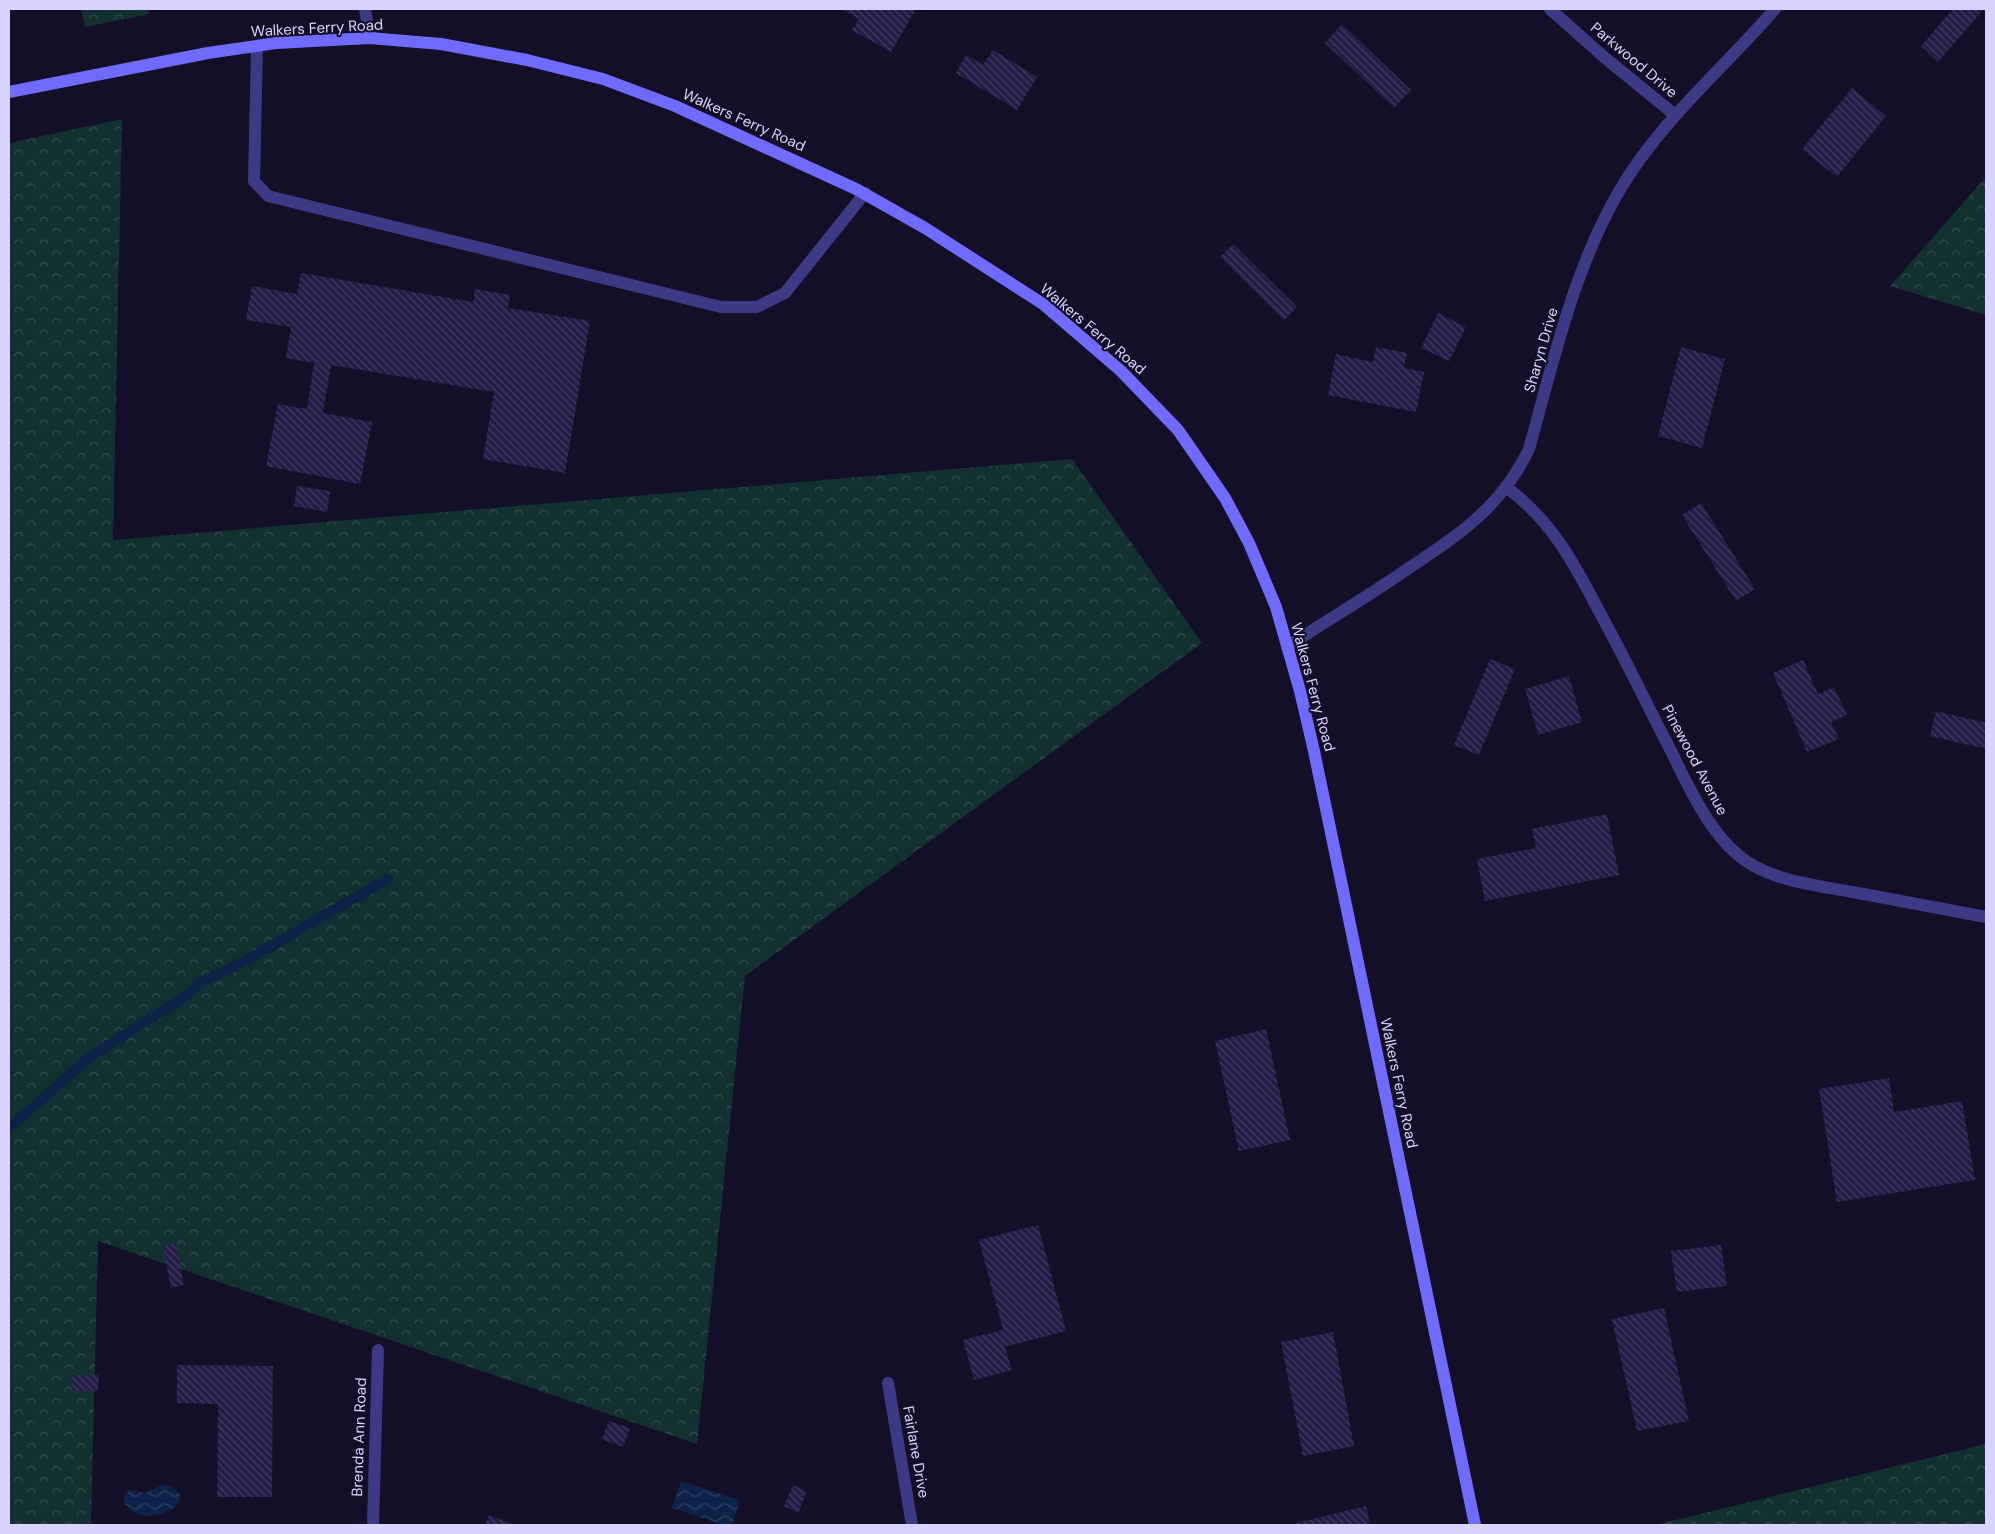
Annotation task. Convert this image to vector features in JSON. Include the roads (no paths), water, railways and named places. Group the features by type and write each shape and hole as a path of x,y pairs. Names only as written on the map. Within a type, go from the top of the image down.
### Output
{"street":[{"path":"365,9 370,38"},
{"name":"Parkwood Drive","path":"1550,9 1675,115"},
{"name":"Sharyn Drive","path":"1287,646 1385,585 1462,533 1480,518 1506,486 1522,465 1529,449 1565,323 1588,252 1618,192 1657,136 1675,115 1775,9"},
{"name":"Walkers Ferry Road","path":"9,92 190,56 276,43 370,38 441,44 527,60 603,80 675,106 865,194 925,228 1043,304 1122,370 1178,430 1225,498 1249,542 1276,607 1300,691 1314,751 1475,1525"},
{"path":"257,46 254,181 268,196 721,307 757,307 785,292 865,194"},
{"name":"Pinewood Avenue","path":"1506,486 1523,499 1541,517 1569,555 1609,629 1679,769 1710,825 1737,854 1752,866 1771,874 1810,884 1986,917"},
{"name":"Brenda Ann Road","path":"373,1525 378,1350"},
{"name":"Fairlane Drive","path":"888,1383 912,1525"}],"water":[{"path":"681,1481 740,1500 732,1525 724,1525 672,1508"},
{"path":"164,1484 176,1490 180,1497 178,1504 171,1510 160,1515 148,1516 136,1513 125,1505 124,1496 129,1490 145,1493"}],"waterway":[{"path":"9,1128 90,1057 190,993 198,983 236,966 388,879"}]}
